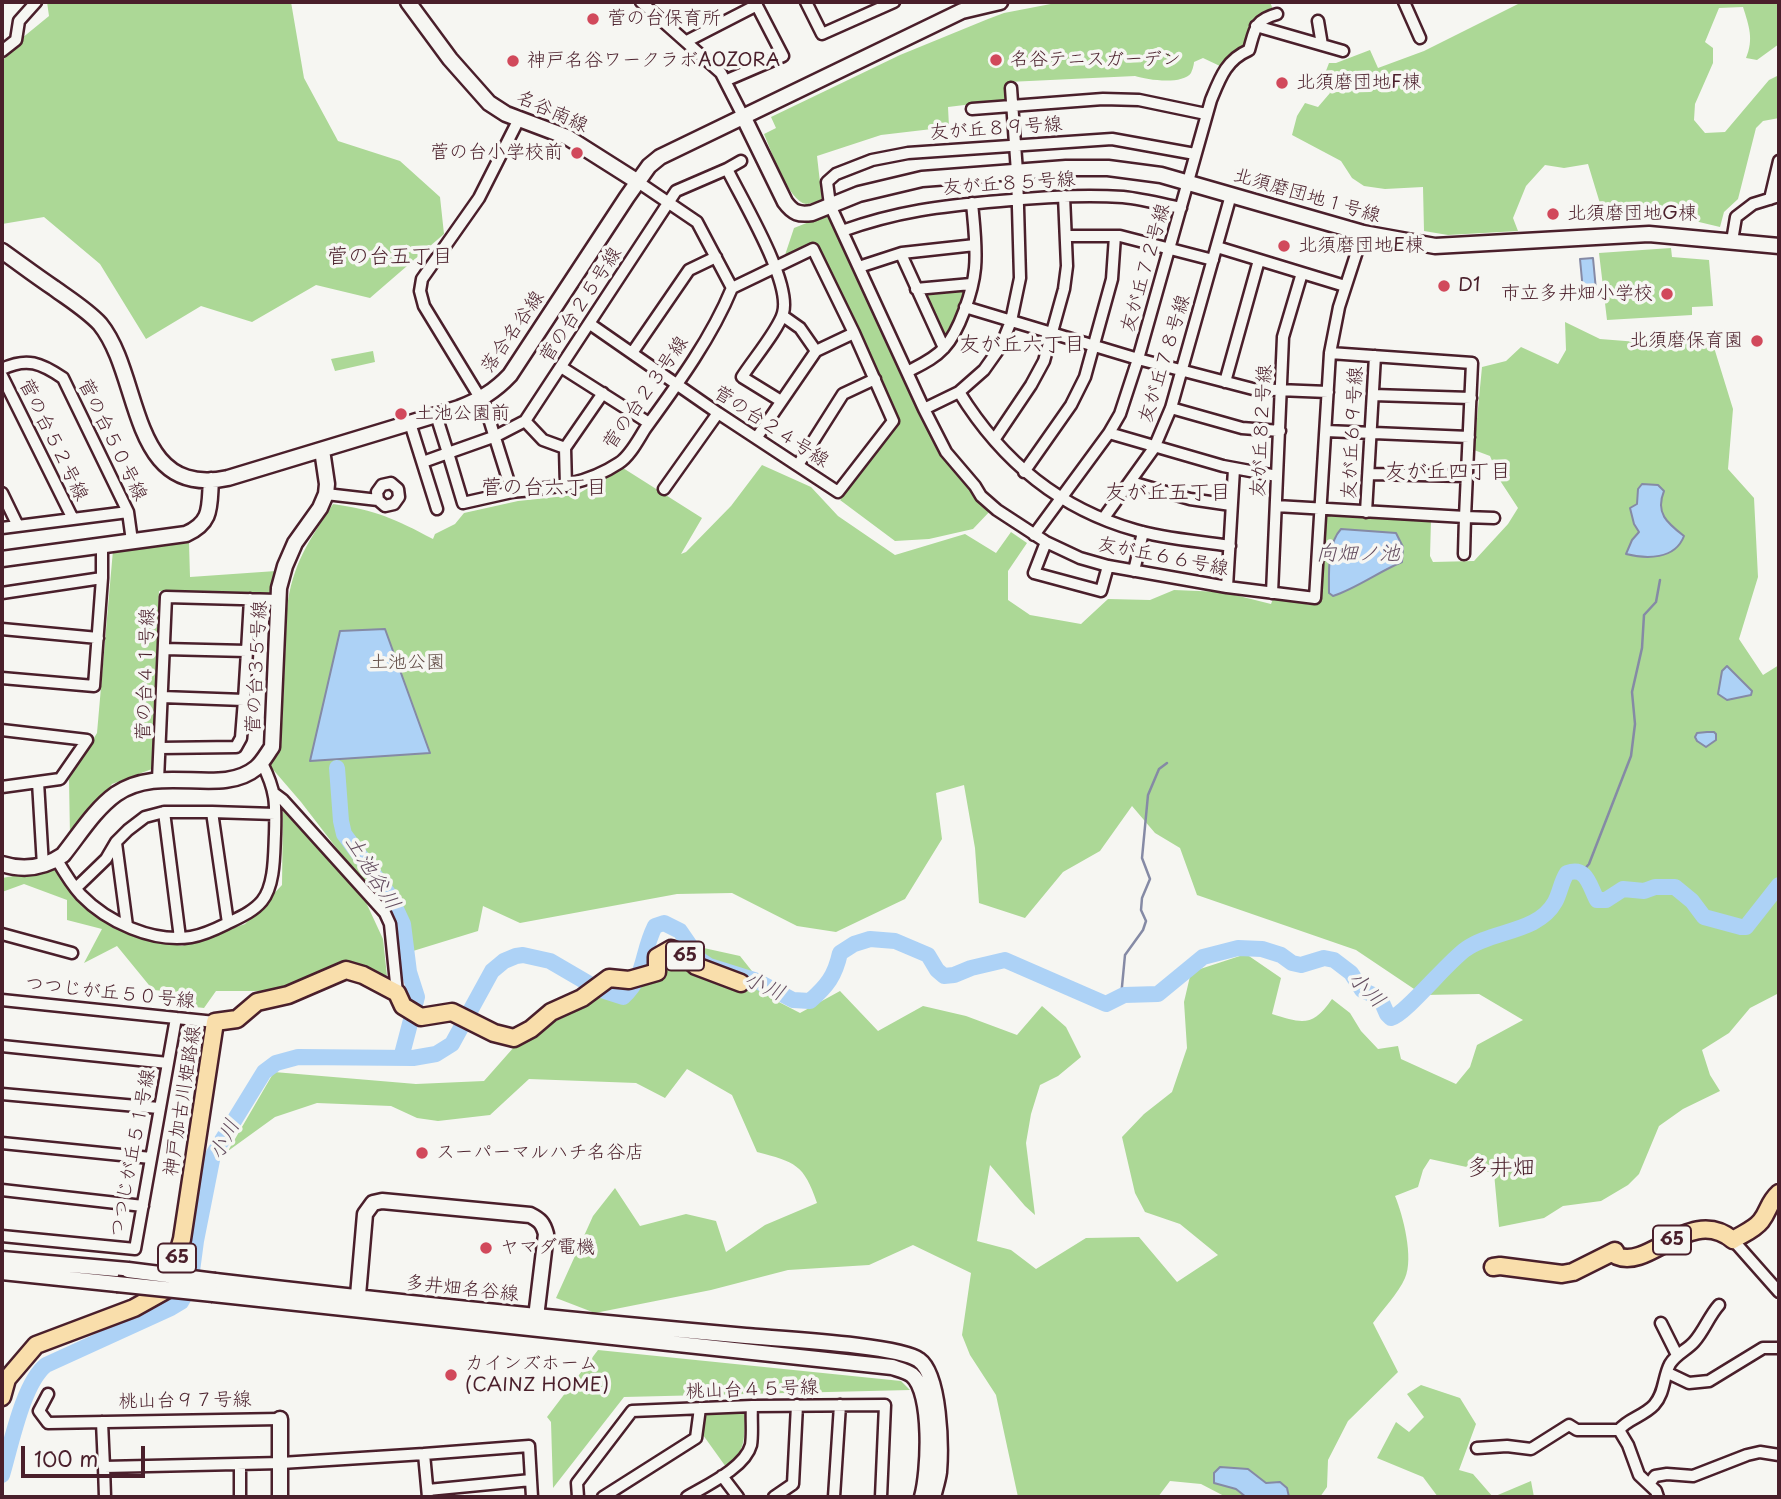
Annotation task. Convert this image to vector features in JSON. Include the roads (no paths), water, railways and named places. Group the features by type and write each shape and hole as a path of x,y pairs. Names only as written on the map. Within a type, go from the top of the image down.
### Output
{"main road":[{"name":"神戸加古川姫路線","path":"2,1397 7,1379 36,1345 134,1308 168,1289 182,1239 215,1021 237,1019 257,1002 288,995 346,970 363,975 397,993 403,1006 421,1017 452,1012 494,1033 514,1038 531,1029 551,1012 609,978 639,977 657,972 657,957 671,949 683,954 696,966 741,983"},
{"path":"1733,1240 1755,1227 1763,1218 1769,1202 1779,1193"},
{"name":"65","path":"1493,1267 1562,1274 1573,1272 1615,1251 1617,1256 1625,1259 1636,1257 1701,1229 1717,1231 1733,1240"}],"street":[{"path":"2,51 16,40 19,21 36,2"},
{"name":"名谷南線","path":"408,2 484,99 506,114 567,137 638,182"},
{"path":"644,5 657,2"},
{"path":"806,2 822,34 894,2"},
{"name":"落合名谷線","path":"2,251 98,322 117,352 146,441 160,461 184,476 199,481 228,478 481,399 510,375 649,166 660,157 960,6 1000,2"},
{"path":"1404,2 1420,38"},
{"path":"687,41 756,3 783,56 727,80"},
{"path":"644,5 710,61 727,80 743,116"},
{"path":"1277,14 1264,17 1256,26 1343,51"},
{"path":"1318,21 1322,45"},
{"name":"友が丘７２号線","path":"1034,535 1120,414 1189,182 1206,114 1225,68 1249,50 1256,26"},
{"path":"924,409 959,391 984,370 1001,346 1011,321 1020,278 1011,88"},
{"path":"972,109 1103,99 1139,100 1206,114"},
{"name":"北須磨団地１号線","path":"743,116 785,202 793,211 805,214 882,187 912,181 1108,168 1139,170 1363,233 1435,246 1628,234 1682,236 1779,246"},
{"path":"436,415 463,503 512,492 496,436 481,399 424,306 420,291 422,279 479,198 520,119"},
{"name":"友が丘８９号線","path":"831,205 829,178 847,168 908,153 1112,139 1195,154"},
{"name":"菅の台２５号線","path":"423,461 496,436 525,421 676,191 741,161"},
{"path":"1732,241 1736,217 1753,204 1775,197 1779,162"},
{"path":"727,169 776,267 785,300 783,316 742,377 781,401"},
{"path":"638,182 697,222 732,288"},
{"name":"友が丘７８号線","path":"1103,519 1154,448 1171,408 1231,195"},
{"path":"994,440 1044,361 1064,289 1064,197"},
{"name":"友が丘８５号線","path":"842,231 882,217 926,208 1018,199 1126,197 1181,208"},
{"path":"907,372 944,348 965,307 975,271 972,203"},
{"name":"友が丘６６号線","path":"831,205 946,452 981,496 1034,535 1080,558 1108,566 1227,587 1315,598 1330,353 1345,286 1363,233"},
{"path":"1066,236 1115,236 1213,260"},
{"path":"1024,472 1071,405 1084,377 1112,279 1115,236"},
{"path":"859,267 901,254 975,245"},
{"path":"1217,247 1345,286"},
{"name":"菅の台２４号線","path":"590,324 838,492 893,421 813,249 732,288"},
{"path":"901,254 944,348"},
{"path":"632,354 689,270 716,257"},
{"path":"1225,382 1259,260"},
{"name":"友が丘８２号線","path":"1272,593 1283,337 1302,273"},
{"path":"916,289 971,284"},
{"name":"菅の台２３号線","path":"512,492 566,486 588,480 622,462 677,385 722,312 732,288"},
{"path":"965,307 1138,359 1181,368 1253,389 1328,392"},
{"path":"783,316 800,328 816,351"},
{"path":"757,437 816,351 854,333"},
{"path":"1330,353 1472,363 1464,554"},
{"name":"友が丘６９号線","path":"1366,512 1375,356"},
{"name":"菅の台５０号線","path":"2,369 16,362 31,362 47,367 63,378 128,512 132,541"},
{"path":"561,367 649,423"},
{"name":"菅の台５２号線","path":"2,376 73,519"},
{"path":"798,465 843,394 875,379"},
{"path":"959,391 977,420 994,440 1024,472 1059,499 1103,519 1143,532 1230,546"},
{"path":"566,486 565,447 603,393"},
{"path":"1373,395 1471,398"},
{"path":"1171,408 1242,428 1280,431"},
{"path":"664,489 718,413"},
{"path":"525,421 543,440 565,447"},
{"path":"410,423 437,509"},
{"path":"1326,431 1469,437"},
{"path":"1109,433 1234,469 1277,476"},
{"path":"322,450 326,494 378,500"},
{"path":"1227,587 1234,469"},
{"path":"1370,474 1467,476"},
{"path":"2,559 186,534 197,530 209,513 211,481"},
{"path":"1131,482 1190,499 1231,505"},
{"path":"2,494 18,526"},
{"name":"菅の台３５号線","path":"50,863 63,855 116,794 142,782 179,778 239,778 262,763 272,747 278,600 285,566 295,543 320,508 326,494"},
{"path":"1276,506 1321,508 1328,511 1494,518"},
{"path":"2,528 128,512"},
{"path":"1135,571 1143,532"},
{"path":"1046,542 1034,573 1101,591 1108,566"},
{"path":"2,678 94,686 102,546"},
{"path":"2,593 102,578"},
{"name":"菅の台４１号線","path":"158,780 166,597 278,600"},
{"path":"160,748 236,747 241,738 250,599"},
{"path":"2,629 98,638"},
{"path":"164,649 247,651"},
{"path":"162,697 243,700"},
{"path":"2,730 87,740 63,777 2,787"},
{"path":"38,782 50,863 95,908 127,926 155,935 193,937 251,910 262,901 270,886 275,845 275,793 262,763"},
{"path":"275,793 384,913 390,923 397,993"},
{"path":"76,888 106,859 116,842 145,817 164,812 275,814"},
{"path":"164,812 180,938"},
{"path":"212,812 228,923"},
{"path":"116,842 127,926"},
{"path":"2,864 18,869 50,863"},
{"path":"2,934 72,953"},
{"name":"つつじが丘５０号線","path":"2,1000 215,1021"},
{"name":"つつじが丘５１号線","path":"2,1236 135,1249 176,1018"},
{"path":"2,1046 168,1063"},
{"path":"2,1094 159,1108"},
{"path":"2,1143 151,1158"},
{"path":"2,1190 143,1206"},
{"path":"357,1303 365,1214 373,1203 382,1201 530,1215 544,1225 546,1234 536,1317"},
{"path":"1733,1240 1779,1292"},
{"name":"多井畑名谷線","path":"2,1259 128,1270 214,1288"},
{"name":"多井畑名谷線","path":"2,1272 117,1284 214,1288 357,1303 892,1367 912,1375 923,1390 929,1445 922,1497"},
{"name":"多井畑名谷線","path":"357,1303 861,1347 918,1359 928,1371 934,1392 939,1473 933,1497"},
{"path":"1619,1430 1656,1403 1666,1383 1669,1365 1677,1355 1696,1341 1719,1305"},
{"path":"1661,1322 1677,1355"},
{"path":"1668,1373 1689,1382 1709,1381 1763,1348 1779,1348"},
{"name":"桃山台９７号線","path":"48,1394 38,1411 48,1423 280,1419 279,1497"},
{"path":"774,1497 793,1484 797,1405"},
{"path":"834,1497 840,1405"},
{"name":"桃山台４５号線","path":"578,1497 577,1483 632,1411 752,1406 885,1405 881,1497"},
{"path":"687,1497 722,1476 745,1458 751,1445 752,1406"},
{"path":"603,1497 696,1438 701,1408"},
{"path":"102,1422 105,1497"},
{"path":"1476,1448 1507,1446 1531,1449 1569,1424 1577,1430 1619,1430"},
{"path":"1619,1430 1628,1445 1639,1475 1656,1491 1658,1497"},
{"path":"104,1467 281,1463 529,1446 532,1497"},
{"path":"1649,1484 1656,1476 1693,1476 1760,1452 1779,1455"},
{"path":"425,1454 428,1494 531,1480"},
{"path":"240,1464 240,1497"},
{"path":"722,1476 738,1497"}],"water":[{"path":"1593,258 1596,290 1583,291 1580,259"},
{"path":"1642,484 1658,485 1664,491 1661,505 1664,517 1684,536 1680,544 1667,554 1642,557 1626,554 1639,532 1630,508 1637,504 1638,489"},
{"name":"向畑ノ池","path":"1341,529 1396,533 1403,547 1402,562 1333,596 1329,593 1330,559 1333,542"},
{"path":"385,629 430,753 310,761 340,631"},
{"path":"1727,666 1752,691 1751,695 1727,700 1718,694 1722,671"},
{"path":"1714,732 1716,740 1706,747 1695,737 1697,733"},
{"path":"1220,1467 1248,1469 1266,1483 1280,1482 1287,1488 1289,1497 1246,1497 1236,1489 1214,1483 1214,1473"}],"waterway":[{"path":"1582,872 1589,864 1631,756 1635,724 1632,692 1642,648 1644,615 1656,602 1660,580"},
{"path":"1121,997 1125,955 1143,930 1146,921 1141,910 1142,898 1150,879 1142,858 1148,795 1159,769 1167,763"},
{"name":"土池谷川","path":"337,768 344,834 390,896 403,924 409,972 417,997 401,1058"},
{"name":"小川","path":"2,1475 24,1400 46,1365 181,1302 190,1286 213,1155 264,1072 276,1063 298,1057 413,1058 436,1054 452,1044 492,971 504,961 516,956 550,961 598,989 623,997 640,973 655,926 664,923 680,931 700,960 709,966 757,981 793,1000 810,1001 830,980 840,953 854,944 870,939 895,941 928,955 944,976 1005,960 1106,1004 1124,995 1158,994 1203,957 1238,948 1262,949 1301,965 1324,958 1334,960 1351,973 1362,990 1380,998 1391,1018 1466,949 1538,920 1555,902 1567,873 1579,872 1583,875 1597,900 1606,900 1623,889 1644,891 1655,887 1675,887 1692,901 1704,917 1741,927 1746,927 1779,885"}],"place":[{"name":"菅の台保育所","path":"593,19"},
{"name":"名谷テニスガーデン","path":"996,60"},
{"name":"神戸名谷ワークラボAOZORA","path":"513,61"},
{"name":"北須磨団地F棟","path":"1282,83"},
{"name":"菅の台小学校前","path":"577,153"},
{"name":"北須磨団地G棟","path":"1553,214"},
{"name":"北須磨団地E棟","path":"1284,246"},
{"name":"D1","path":"1444,286"},
{"name":"市立多井畑小学校","path":"1667,294"},
{"name":"北須磨保育園","path":"1757,341"},
{"name":"土池公園前","path":"401,414"},
{"name":"スーパーマルハチ名谷店","path":"422,1153"},
{"name":"ヤマダ電機","path":"486,1248"},
{"name":"カインズホーム (CAINZ HOME)","path":"451,1375"}],"district":[{"name":"菅の台五丁目","path":"390,257"},
{"name":"友が丘六丁目","path":"1022,345"},
{"name":"友が丘四丁目","path":"1448,472"},
{"name":"菅の台六丁目","path":"544,488"},
{"name":"友が丘五丁目","path":"1168,493"},
{"name":"多井畑","path":"1501,1169"}],"park label":[{"name":"土池公園","path":"407,663"}]}
